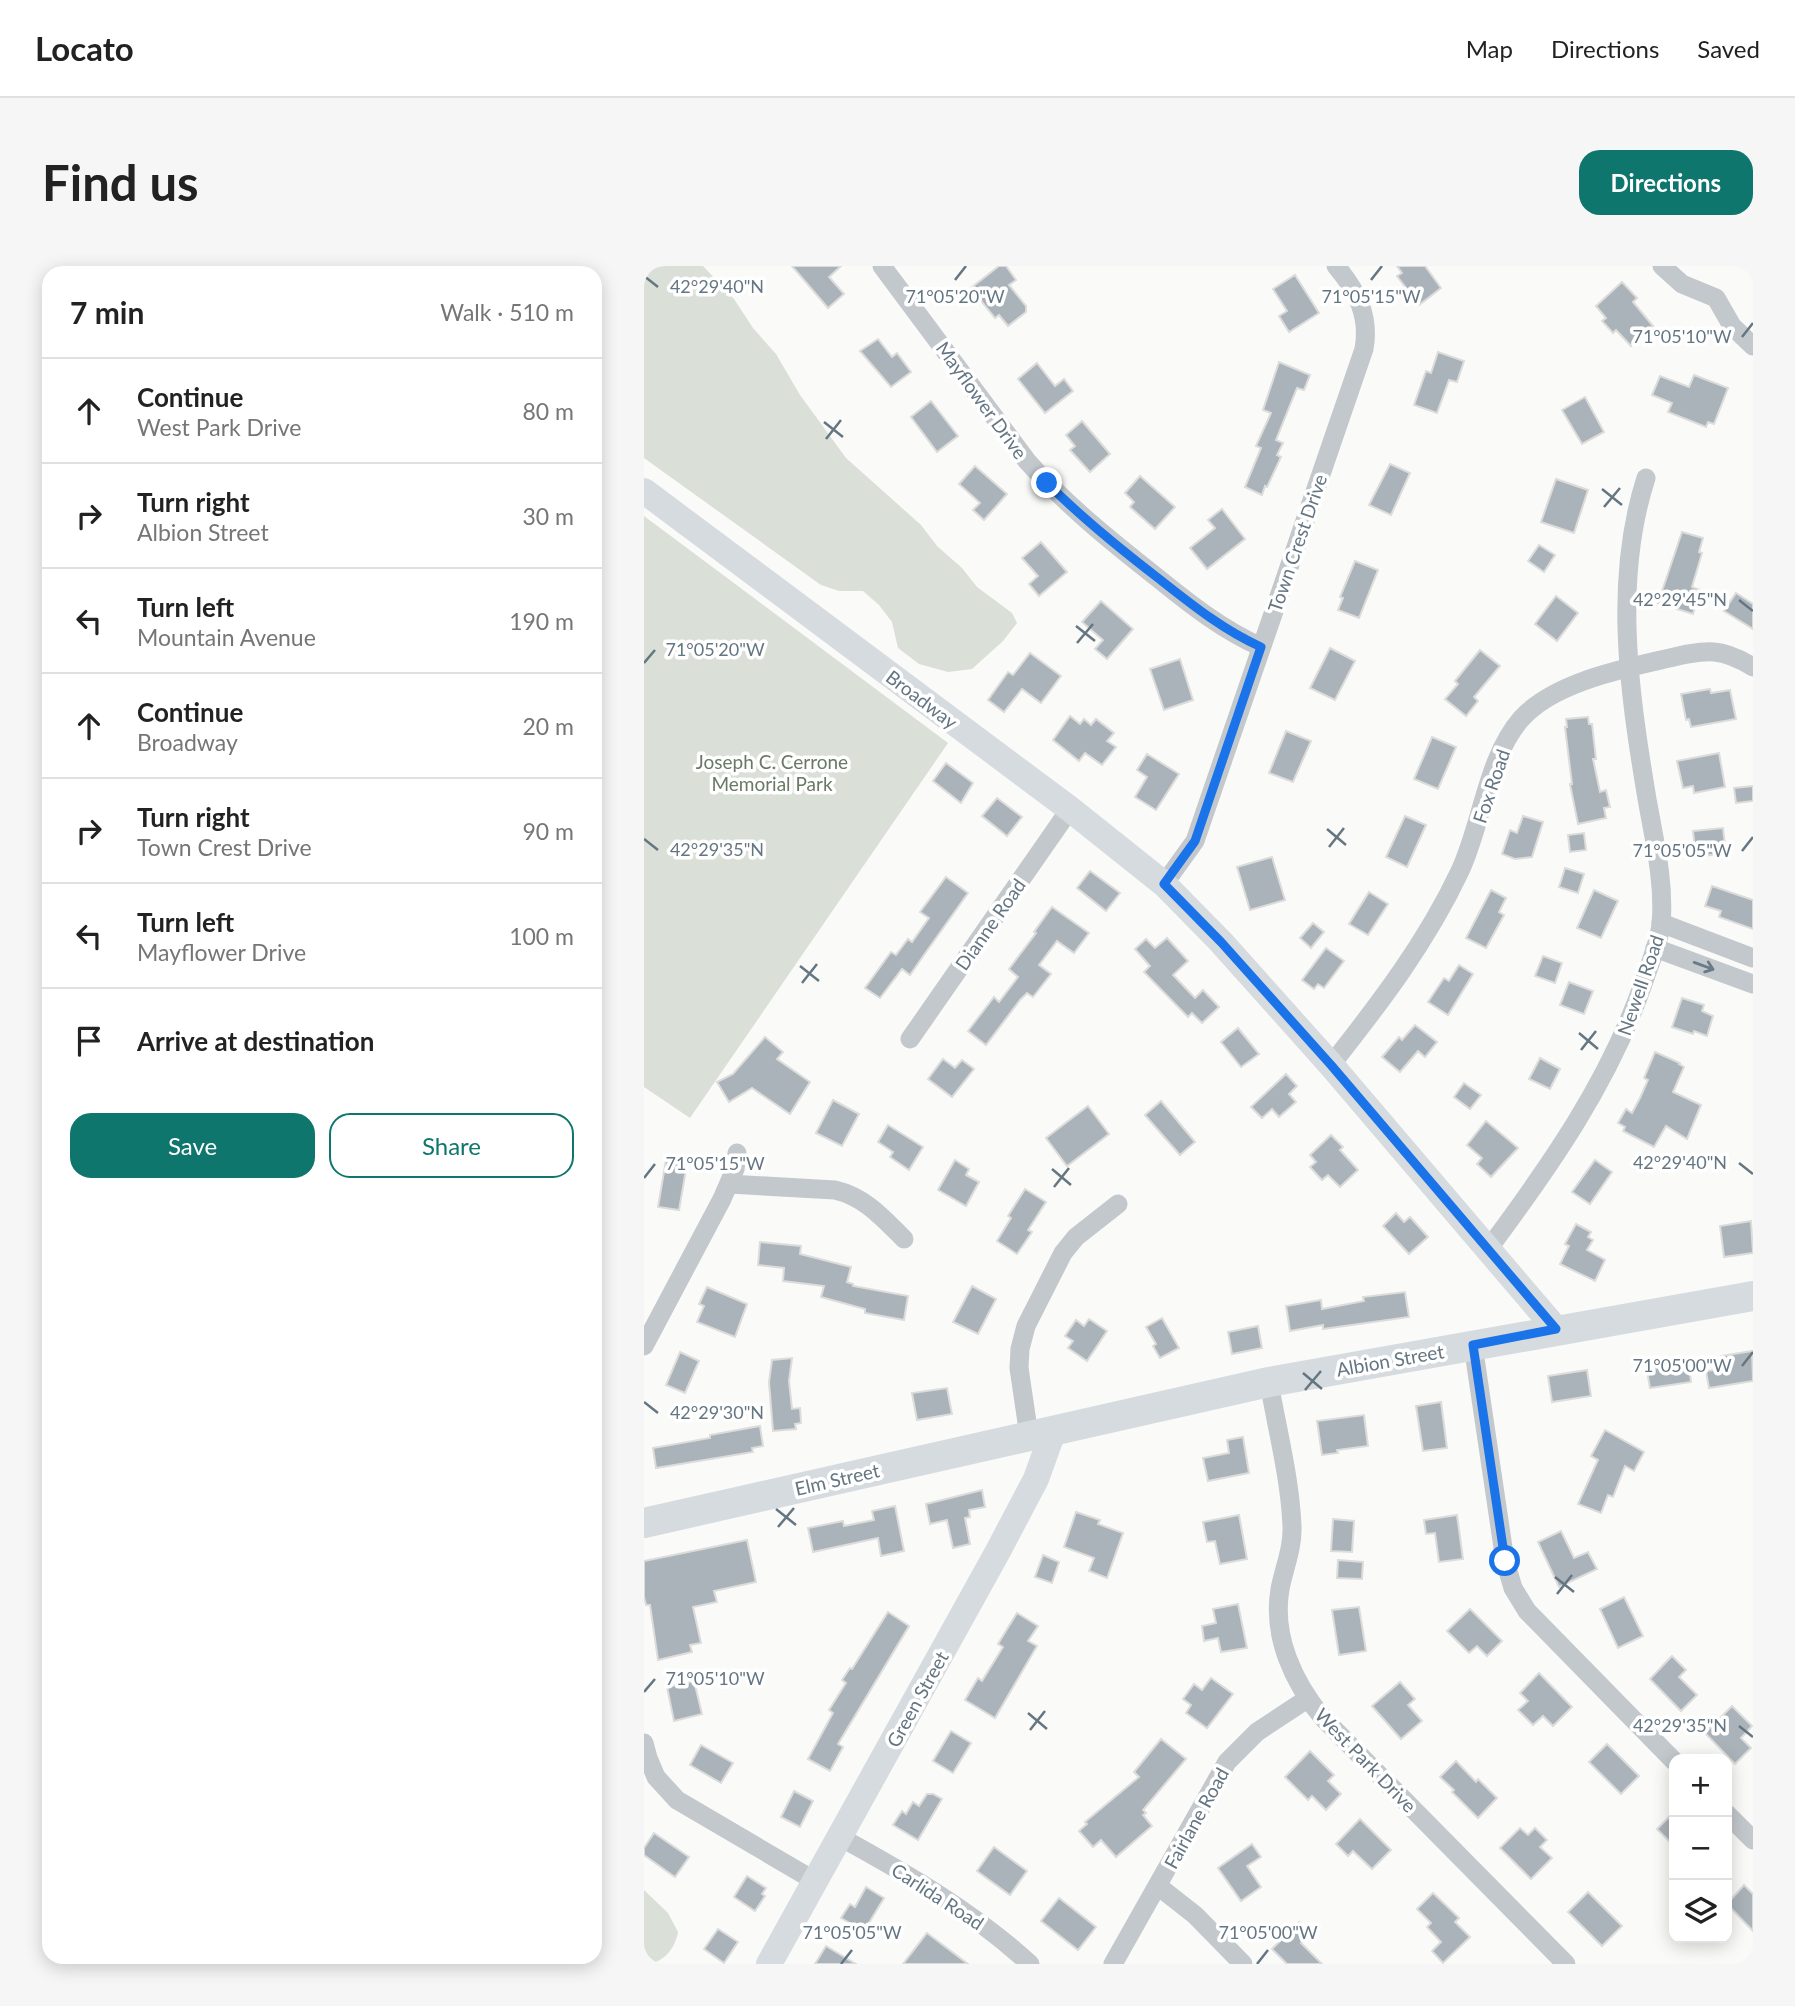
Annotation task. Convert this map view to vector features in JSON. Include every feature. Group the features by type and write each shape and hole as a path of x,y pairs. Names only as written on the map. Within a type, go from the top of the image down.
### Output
{"main road":[{"name":"Broadway","path":"644,491 1070,810 1164,884 1331,1065 1556,1329"},
{"name":"Albion Street","path":"1042,1432 1269,1382 1753,1296"},
{"name":"Elm Street","path":"644,1523 1042,1432"},
{"name":"Green Street","path":"769,1964 1025,1501 1043,1461 1042,1432"}],"street":[{"name":"Mayflower Drive","path":"882,266 1027,461 1047,483 1108,539 1168,586 1223,628 1261,647"},
{"name":"Town Crest Drive","path":"1164,884 1195,841 1360,360 1366,337 1364,312 1357,294 1336,266"},
{"path":"1662,266 1682,284 1716,298 1732,326 1753,346"},
{"name":"Newell Road","path":"1489,1248 1532,1190 1586,1107 1623,1038 1655,948 1661,923 1657,861 1628,668 1629,568 1635,515 1646,478"},
{"name":"Fox Road","path":"1331,1065 1385,997 1437,916 1467,854 1502,753 1521,719 1535,706 1569,687 1628,668 1711,652 1730,655 1753,667"},
{"name":"Dianne Road","path":"910,1039 1070,810"},
{"path":"1661,923 1753,958"},
{"path":"1655,948 1753,984"},
{"path":"644,1346 729,1184 737,1153"},
{"path":"729,1184 835,1190 846,1193 867,1204 904,1239"},
{"path":"1042,1432 1019,1368 1020,1349 1026,1326 1063,1253 1076,1237 1118,1205"},
{"path":"1473,1345 1505,1561 1513,1588 1533,1618 1669,1756"},
{"name":"West Park Drive","path":"1269,1382 1292,1521 1292,1540 1280,1587 1277,1618 1285,1653 1307,1699 1566,1964"},
{"name":"Fairlane Road","path":"1113,1964 1232,1755 1257,1732 1307,1699"},
{"path":"644,1743 656,1777 677,1800 816,1881"},
{"path":"1730,1817 1753,1840"},
{"name":"Carlida Road","path":"840,1837 924,1884 969,1913 1030,1964"},
{"path":"1158,1886 1195,1915 1243,1964"}],"green space":[{"path":"644,266 703,266 734,299 753,328 776,354 800,395 846,458 921,525 937,546 962,568 977,587 1012,613 1017,623 1003,641 972,669 948,672 919,664 898,648 892,622 879,605 863,591 839,591 821,585 644,458"},
{"name":"Joseph C. Cerrone Memorial Park","path":"644,516 948,743 690,1118 644,1087"},
{"path":"644,1890 668,1913 678,1932 667,1954 657,1961 644,1964"}],"building":[{"path":"792,266 841,266 829,277 844,294 828,308"},
{"path":"999,266 1006,266 1016,280 1009,285 1026,306 1026,312 1008,326 999,315 995,318 971,288"},
{"path":"1397,266 1425,266 1441,288 1419,305 1397,276 1402,273"},
{"path":"1295,275 1319,313 1289,332 1279,316 1287,311 1273,289"},
{"path":"1622,282 1637,298 1633,302 1653,326 1631,346 1616,330 1613,333 1602,321 1606,318 1596,306"},
{"path":"878,339 892,357 897,353 911,372 891,387 860,351"},
{"path":"1438,352 1464,361 1457,382 1449,380 1437,413 1414,405 1426,371 1431,373"},
{"path":"1279,362 1310,375 1304,390 1297,388 1276,440 1283,443 1277,455 1281,457 1262,495 1245,487 1261,448 1256,446 1271,413 1263,410"},
{"path":"1037,363 1055,386 1064,379 1073,391 1045,413 1018,379"},
{"path":"1694,375 1728,388 1714,424 1708,422 1706,427 1668,412 1672,403 1652,395 1660,376 1689,387"},
{"path":"1585,397 1604,432 1582,444 1562,410"},
{"path":"931,401 958,436 937,452 911,417"},
{"path":"1082,421 1110,454 1090,472 1070,450 1075,446 1066,435"},
{"path":"1390,464 1410,473 1391,515 1369,505"},
{"path":"975,466 1007,494 984,520 973,510 980,503 959,484"},
{"path":"1140,476 1175,507 1155,529 1130,507 1134,502 1125,493"},
{"path":"1556,479 1588,490 1574,533 1541,522"},
{"path":"1222,509 1245,539 1207,569 1190,548 1215,528 1208,520"},
{"path":"1682,532 1703,538 1699,552 1702,553 1692,587 1700,590 1693,614 1658,603"},
{"path":"1041,542 1067,572 1039,596 1029,584 1038,576 1022,558"},
{"path":"1539,545 1555,555 1544,572 1528,561"},
{"path":"1355,561 1378,570 1359,618 1338,610 1343,598 1340,597"},
{"path":"1736,593 1753,604 1753,629 1724,611"},
{"path":"1556,596 1578,613 1557,641 1535,624"},
{"path":"1101,601 1133,629 1107,659 1095,649 1103,640 1082,622"},
{"path":"1330,648 1355,661 1335,700 1310,688"},
{"path":"1480,650 1500,666 1474,697 1478,701 1466,716 1445,699 1458,684 1455,681"},
{"path":"1030,653 1061,676 1041,703 1022,689 1004,712 988,700 1008,672 1013,675"},
{"path":"1180,659 1193,700 1164,710 1150,669"},
{"path":"1710,689 1711,693 1730,690 1736,719 1691,727 1689,719 1686,720 1681,694"},
{"path":"1070,716 1080,724 1084,719 1091,725 1096,719 1114,733 1107,741 1116,747 1102,765 1085,753 1079,761 1053,740"},
{"path":"1588,717 1589,724 1592,724 1596,759 1593,759 1600,792 1606,790 1610,807 1604,808 1606,818 1578,824 1570,784 1565,727 1566,719"},
{"path":"1286,731 1311,741 1293,782 1269,773"},
{"path":"1432,737 1456,747 1438,789 1414,779"},
{"path":"1719,753 1725,787 1694,793 1693,786 1683,788 1677,761"},
{"path":"1147,754 1179,774 1156,810 1135,797 1147,777 1137,770"},
{"path":"946,763 973,783 961,803 933,781"},
{"path":"1753,786 1753,801 1736,803 1734,788"},
{"path":"997,798 1022,817 1007,836 982,816"},
{"path":"1405,816 1426,825 1407,867 1386,857"},
{"path":"1523,816 1543,822 1532,857 1515,859 1502,854 1510,830 1517,833"},
{"path":"1723,828 1726,853 1696,857 1693,831"},
{"path":"1584,833 1586,850 1570,852 1568,835"},
{"path":"1272,857 1285,900 1250,910 1237,867"},
{"path":"1565,868 1584,874 1578,893 1559,887"},
{"path":"1090,871 1120,893 1106,911 1077,888"},
{"path":"946,877 968,893 910,975 902,969 880,998 865,988 891,952 896,955 908,939 912,942 929,918 920,912"},
{"path":"1712,886 1753,900 1753,929 1719,917 1721,911 1705,906"},
{"path":"1491,890 1506,898 1499,912 1504,915 1486,948 1466,938"},
{"path":"1594,890 1618,901 1601,938 1577,928"},
{"path":"1369,892 1388,904 1368,935 1349,924"},
{"path":"1052,907 1089,933 1074,953 1057,941 1039,965 1051,974 1033,997 1027,993 1020,1000 986,1045 968,1031 994,997 999,1002 1018,977 1009,969"},
{"path":"1313,923 1324,932 1311,948 1300,938"},
{"path":"1167,938 1188,961 1173,975 1195,998 1203,990 1219,1007 1202,1023 1192,1013 1188,1017 1144,972 1150,966 1135,949 1146,939 1155,948"},
{"path":"1326,948 1344,961 1324,988 1318,984 1314,989 1302,980"},
{"path":"1543,956 1562,963 1555,983 1535,976"},
{"path":"1459,965 1473,974 1448,1015 1428,1002 1444,978 1449,981"},
{"path":"1569,982 1593,991 1584,1014 1560,1005"},
{"path":"1682,998 1704,1005 1702,1011 1713,1016 1707,1036 1672,1027"},
{"path":"1415,1025 1437,1042 1425,1057 1418,1051 1400,1072 1382,1057 1399,1037 1402,1040"},
{"path":"1238,1028 1259,1054 1241,1067 1221,1042"},
{"path":"765,1037 783,1052 777,1059 810,1082 790,1114 752,1088 729,1102 717,1082 733,1074"},
{"path":"1655,1052 1684,1067 1673,1092 1701,1105 1687,1139 1666,1126 1654,1147 1623,1131 1625,1127 1618,1123 1626,1109 1632,1113 1640,1098 1648,1080 1644,1078"},
{"path":"1540,1058 1560,1069 1550,1089 1529,1079"},
{"path":"943,1059 955,1068 962,1060 974,1069 952,1097 928,1079"},
{"path":"1286,1074 1297,1086 1289,1094 1296,1102 1279,1117 1272,1109 1262,1118 1251,1107"},
{"path":"1464,1083 1481,1095 1470,1109 1454,1097"},
{"path":"833,1100 859,1114 842,1146 816,1133"},
{"path":"1161,1101 1195,1142 1180,1155 1145,1115"},
{"path":"1088,1106 1109,1134 1067,1166 1046,1138"},
{"path":"1486,1121 1518,1148 1491,1177 1477,1164 1482,1158 1467,1145"},
{"path":"888,1125 923,1147 909,1170 890,1157 893,1152 878,1142"},
{"path":"1331,1135 1343,1147 1340,1150 1358,1170 1340,1187 1328,1175 1322,1180 1310,1167 1316,1162 1310,1155"},
{"path":"666,1160 687,1164 679,1210 658,1207"},
{"path":"955,1160 969,1169 966,1175 979,1182 966,1206 938,1190"},
{"path":"1595,1160 1612,1172 1590,1204 1572,1192"},
{"path":"1025,1189 1046,1202 1028,1230 1032,1232 1017,1254 997,1241 1011,1218 1008,1216"},
{"path":"1396,1213 1404,1222 1410,1217 1428,1237 1409,1254 1383,1226"},
{"path":"1751,1221 1753,1253 1724,1257 1720,1226"},
{"path":"1576,1224 1591,1232 1588,1237 1593,1240 1587,1250 1605,1260 1595,1281 1560,1264 1569,1246 1565,1244"},
{"path":"760,1242 801,1246 800,1254 851,1267 847,1282 853,1286 908,1296 904,1320 865,1313 865,1309 821,1297 824,1286 783,1281 784,1268 758,1265"},
{"path":"972,1286 996,1299 978,1334 953,1322"},
{"path":"707,1287 747,1304 735,1337 697,1322 704,1306 699,1304"},
{"path":"1405,1292 1409,1317 1323,1329 1323,1325 1290,1331 1286,1306 1321,1300 1322,1309 1364,1301 1363,1297"},
{"path":"1162,1318 1179,1348 1160,1358 1153,1346 1156,1344 1146,1327"},
{"path":"1089,1319 1107,1331 1087,1361 1068,1348 1073,1341 1065,1336 1076,1320 1084,1326"},
{"path":"1258,1326 1262,1348 1232,1354 1228,1332"},
{"path":"1752,1351 1753,1381 1709,1388 1706,1371 1723,1369 1721,1356"},
{"path":"680,1352 699,1361 685,1393 666,1385"},
{"path":"792,1358 789,1381 792,1409 800,1408 801,1423 795,1424 796,1429 773,1431 769,1382 772,1360"},
{"path":"1688,1358 1691,1382 1650,1388 1646,1365"},
{"path":"1587,1370 1591,1396 1552,1402 1548,1376"},
{"path":"947,1388 952,1414 917,1420 912,1393"},
{"path":"1441,1402 1447,1448 1423,1451 1416,1406"},
{"path":"1364,1415 1368,1446 1322,1455 1317,1421"},
{"path":"760,1426 763,1446 752,1448 753,1452 656,1468 653,1448"},
{"path":"1605,1430 1644,1452 1634,1471 1625,1466 1613,1497 1608,1495 1601,1513 1578,1504 1598,1460 1591,1456"},
{"path":"1243,1437 1249,1473 1208,1481 1203,1458 1229,1453 1227,1440"},
{"path":"982,1490 985,1507 969,1510 970,1517 965,1518 970,1544 953,1548 947,1520 930,1524 926,1504"},
{"path":"895,1506 904,1551 881,1556 878,1538 813,1552 808,1528 843,1521 844,1526 874,1520 872,1511"},
{"path":"1076,1512 1100,1520 1098,1524 1123,1533 1107,1578 1089,1571 1094,1558 1064,1547"},
{"path":"1239,1515 1247,1559 1220,1564 1215,1541 1207,1542 1203,1522"},
{"path":"1457,1515 1463,1559 1439,1562 1435,1533 1426,1534 1424,1520"},
{"path":"1333,1519 1354,1521 1352,1552 1331,1551"},
{"path":"1561,1531 1574,1558 1588,1552 1597,1569 1559,1587 1538,1542"},
{"path":"747,1540 756,1582 714,1591 717,1602 693,1607 701,1643 690,1645 692,1652 658,1660 650,1605 646,1605 644,1597 644,1561"},
{"path":"1043,1555 1059,1562 1052,1583 1035,1577"},
{"path":"1338,1560 1363,1562 1362,1579 1337,1578"},
{"path":"1624,1597 1643,1636 1618,1648 1600,1609"},
{"path":"1238,1604 1247,1648 1221,1652 1218,1638 1204,1641 1202,1626 1216,1623 1213,1609"},
{"path":"1359,1607 1366,1651 1339,1655 1332,1610"},
{"path":"1470,1609 1502,1641 1487,1656 1477,1646 1469,1653 1447,1631"},
{"path":"888,1612 909,1626 838,1744 843,1747 830,1771 808,1759 833,1713 829,1710 846,1683 842,1680 850,1668 852,1669"},
{"path":"1017,1613 1038,1626 1028,1641 1037,1646 995,1718 965,1700 978,1678 982,1681 1003,1647 998,1644"},
{"path":"1672,1656 1686,1670 1679,1677 1697,1695 1681,1711 1650,1679"},
{"path":"1539,1673 1572,1707 1553,1726 1543,1716 1533,1725 1518,1710 1528,1701 1520,1693"},
{"path":"1211,1678 1233,1694 1207,1728 1186,1713 1191,1705 1183,1699 1194,1684 1202,1690"},
{"path":"694,1681 702,1714 674,1721 667,1687"},
{"path":"1400,1682 1415,1699 1408,1705 1422,1721 1401,1739 1372,1706"},
{"path":"1732,1706 1752,1726 1741,1738 1751,1748 1735,1764 1732,1754 1725,1754 1705,1733"},
{"path":"951,1731 971,1743 953,1773 933,1761"},
{"path":"1161,1739 1186,1759 1143,1810 1146,1813 1143,1815 1152,1826 1116,1857 1101,1840 1093,1847 1079,1831 1087,1824 1085,1822 1139,1777 1134,1772"},
{"path":"1607,1744 1639,1776 1621,1794 1589,1762"},
{"path":"701,1745 733,1763 721,1783 690,1765"},
{"path":"1310,1751 1334,1775 1328,1781 1341,1794 1326,1810 1312,1796 1308,1800 1285,1777"},
{"path":"1456,1761 1476,1782 1478,1779 1497,1798 1478,1818 1440,1777"},
{"path":"794,1791 813,1801 800,1827 781,1817"},
{"path":"927,1794 942,1799 918,1840 893,1825 902,1811 906,1814 913,1802 919,1806"},
{"path":"1669,1817 1669,1841 1657,1829"},
{"path":"1360,1819 1391,1850 1372,1869 1353,1851 1348,1856 1336,1844"},
{"path":"1520,1828 1528,1835 1535,1828 1547,1840 1540,1847 1552,1858 1531,1879 1500,1848"},
{"path":"654,1833 689,1857 675,1877 644,1855 644,1848"},
{"path":"1252,1844 1261,1857 1247,1866 1261,1887 1241,1901 1218,1868"},
{"path":"994,1847 1027,1871 1010,1895 977,1871"},
{"path":"747,1876 766,1888 762,1894 765,1896 755,1911 734,1897"},
{"path":"1744,1885 1753,1894 1753,1931 1732,1909 1732,1898"},
{"path":"866,1887 884,1898 864,1931 841,1918 850,1904 855,1907"},
{"path":"1588,1892 1622,1926 1602,1946 1568,1912"},
{"path":"1433,1893 1459,1918 1455,1922 1470,1937 1443,1963 1432,1951 1441,1942 1427,1927 1431,1923 1417,1909"},
{"path":"1059,1898 1096,1927 1078,1950 1041,1921"},
{"path":"1299,1922 1310,1934 1301,1943 1322,1964 1287,1964 1272,1949"},
{"path":"718,1929 738,1942 724,1963 704,1949"},
{"path":"927,1933 968,1964 903,1964"},
{"path":"826,1946 856,1964 815,1964"}],"route":[{"path":"1047,483 1108,539 1168,586 1223,628 1261,647 1195,841 1164,884 1221,942 1331,1065 1556,1329 1473,1345 1505,1561"}]}
